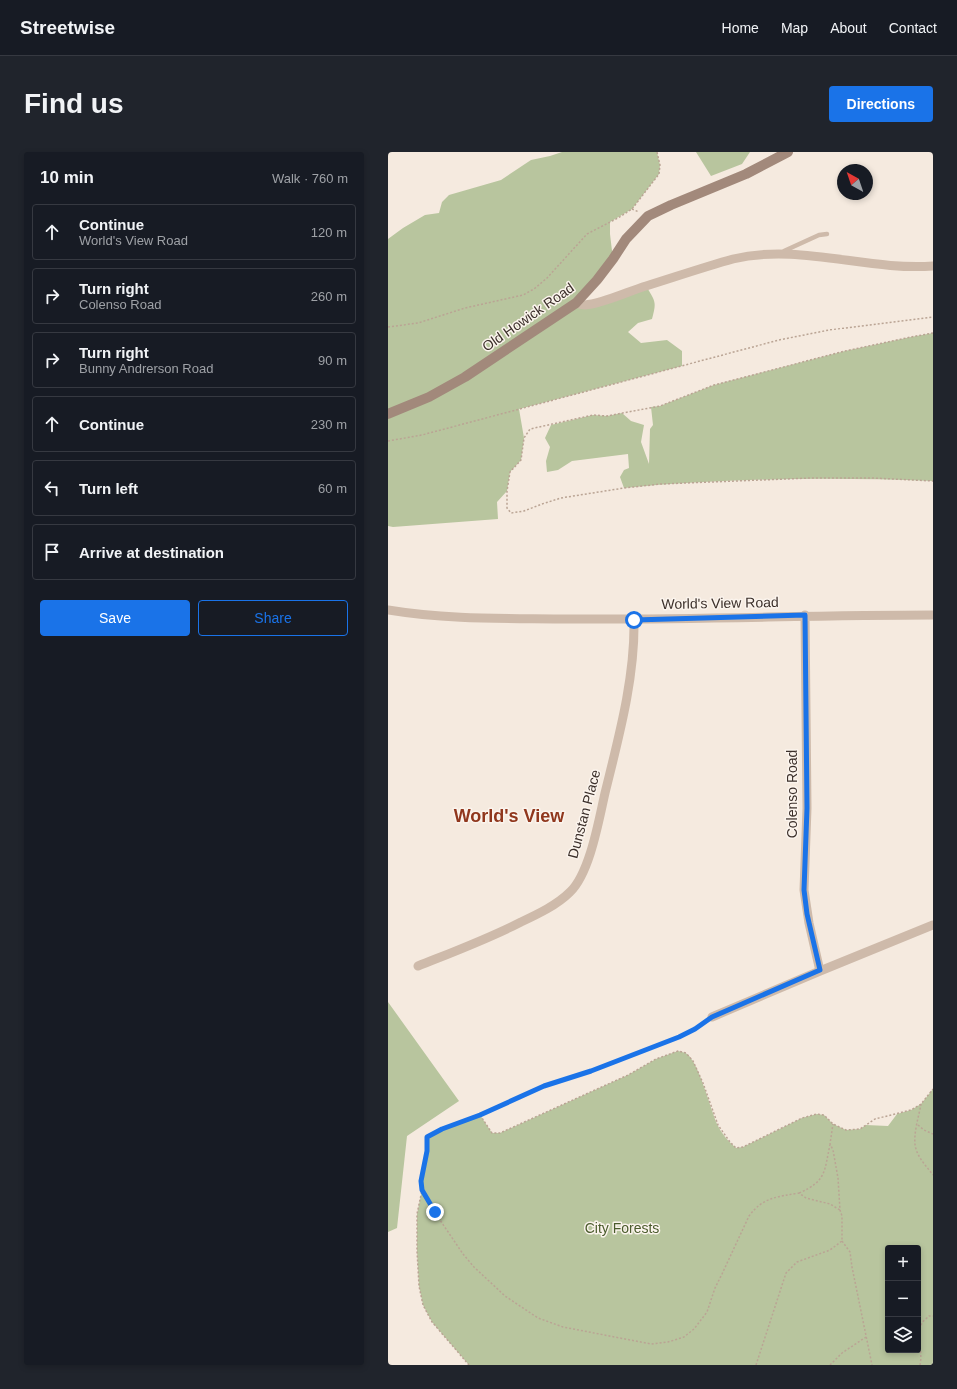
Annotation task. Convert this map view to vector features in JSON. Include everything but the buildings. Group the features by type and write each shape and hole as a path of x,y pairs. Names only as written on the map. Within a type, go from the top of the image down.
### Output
{"main road":[{"name":"Old Howick Road","path":"388,414 429,397 465,377 576,303 614,260 626,239 648,216 746,174 788,152"}],"street":[{"path":"576,303 584,305 597,302 748,256 799,255 864,263 933,266"},
{"name":"World's View Road","path":"388,610 466,618 634,620 805,615 933,614"},
{"name":"Colenso Road","path":"805,615 807,808 804,890 808,917 820,970"},
{"name":"Dunstan Place","path":"418,966 506,930 535,915 571,892 578,883 592,847 621,729 635,644 634,620"},
{"path":"712,1017 820,970 933,925"}],"lane":[{"path":"770,255 788,250 819,235 827,234"}],"path":[{"path":"388,327 418,323 465,308 523,295 534,289 547,278 587,234 632,209 659,174 660,165 657,152"},
{"path":"388,441 422,435 779,340 829,330 933,317"},
{"path":"933,334 844,351 714,385 660,406 607,416 593,415 530,429 524,438 521,460 510,472 507,491 507,508 511,513 524,511 561,498 661,484 811,478 872,478 933,481"},
{"path":"470,1365 432,1322 423,1305 418,1286 417,1214 422,1190 421,1181 427,1151 427,1137 442,1129 480,1115 544,1086 591,1071 679,1037 695,1029 712,1017"},
{"path":"480,1115 492,1133 500,1133 628,1075 656,1059 678,1051 686,1053 693,1061 703,1083 718,1125 736,1148 743,1147 802,1118 816,1114 824,1115 833,1124 846,1130 860,1129 875,1119 911,1110 921,1104 933,1089"},
{"path":"921,1104 914,1140 921,1160 933,1175"},
{"path":"422,1190 442,1223 463,1254 474,1267 505,1296 538,1318 563,1327 651,1344 673,1341 684,1337 694,1329 706,1312 715,1288 749,1216 755,1208 768,1199 799,1193 811,1188 820,1181 824,1172 833,1124"},
{"path":"918,1125 924,1130 933,1134"},
{"path":"830,1144 836,1160 843,1228 842,1241 850,1252 872,1365"},
{"path":"799,1193 806,1198 830,1204 840,1210"},
{"path":"756,1365 786,1274 797,1262 830,1250 842,1241"},
{"path":"920,1365 920,1336 922,1323 929,1316 933,1316"},
{"path":"830,1365 842,1353 866,1337"}],"green space":[{"path":"562,152 657,152 660,165 659,174 632,209 610,222 613,259 577,303 584,305 646,286 655,305 652,319 638,323 628,332 641,343 667,340 682,351 682,366 519,409 524,438 521,460 510,472 507,491 497,502 498,519 393,527 388,526 388,239 425,215 439,213 442,202 449,195 501,180 531,160"},
{"path":"696,152 750,152 742,164 711,176"},
{"path":"933,333 933,481 778,479 701,482 624,488 620,477 624,470 629,468 628,454 572,461 558,470 547,472 546,461 550,447 545,438 551,425 593,415 607,416 622,413 631,421 644,425 641,442 649,464 650,429 653,425 651,407 660,406 714,385 845,351"},
{"path":"388,1002 459,1101 407,1136 397,1228 388,1232"},
{"name":"City Forests","path":"678,1051 686,1053 696,1066 719,1127 725,1137 736,1148 743,1147 802,1118 817,1114 824,1115 833,1124 846,1130 860,1129 866,1125 888,1126 897,1114 911,1110 921,1104 933,1089 933,1365 469,1365 432,1322 423,1305 419,1286 417,1214 422,1190 421,1181 427,1151 427,1137 442,1129 480,1115 492,1133 500,1133 628,1075 656,1059"}],"district":[{"name":"World's View","path":"509,816"}],"route":[{"path":"435,1212 422,1190 421,1181 427,1151 427,1137 442,1129 480,1115 544,1086 591,1071 679,1037 695,1029 712,1017 820,970 805,906 804,890 807,808 805,615 634,620"}]}
